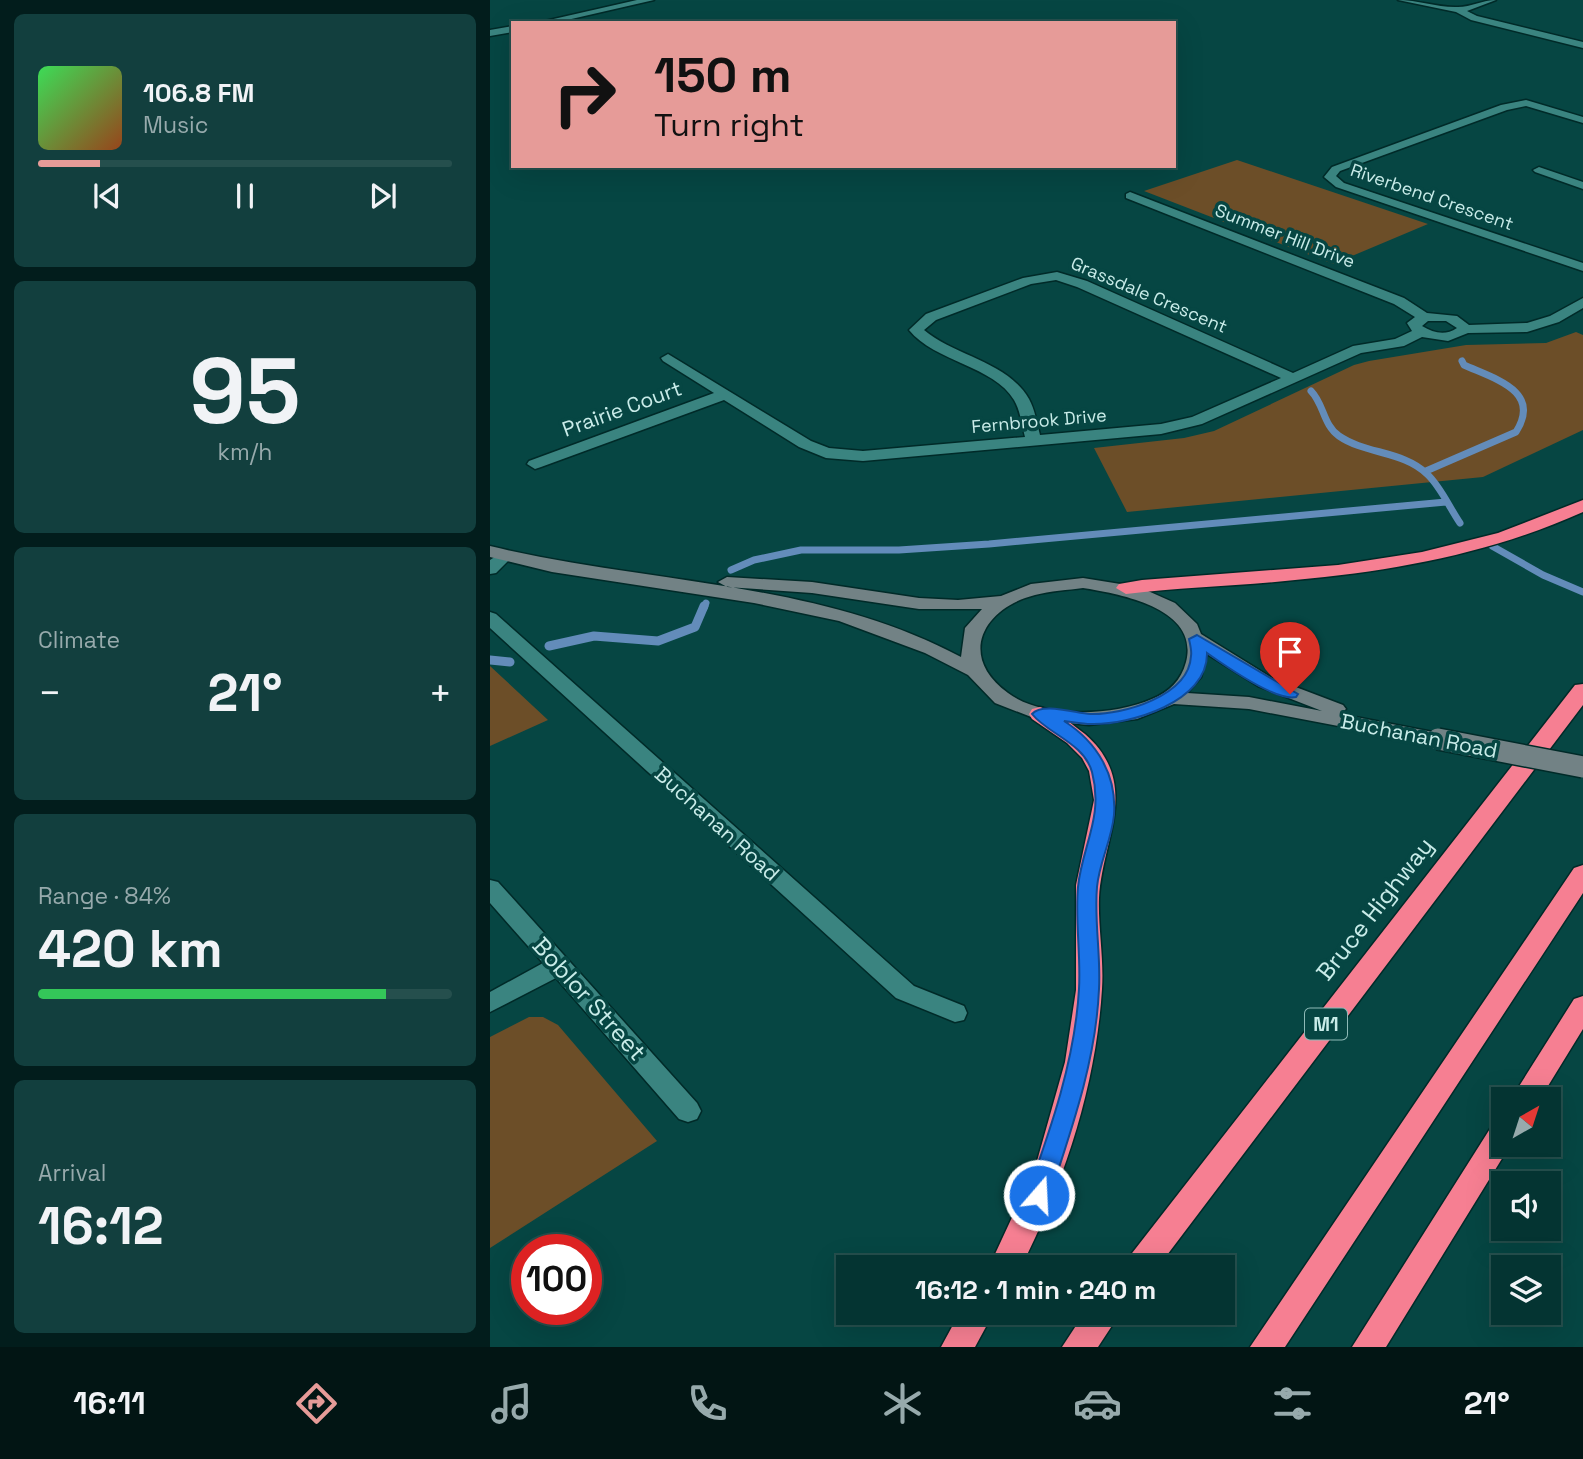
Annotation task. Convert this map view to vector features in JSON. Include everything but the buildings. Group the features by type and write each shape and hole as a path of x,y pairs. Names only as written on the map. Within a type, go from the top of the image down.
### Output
{"highway":[{"path":"1126,589 1306,574 1397,562 1503,537 1583,505"},
{"name":"Bruce Highway","path":"1149,1255 1583,690"},
{"path":"1010,1255 1033,1213 1064,1120 1083,1045 1089,988 1087,886 1105,814 1101,771 1091,754 1065,729 1040,714"},
{"path":"1266,1347 1583,874"},
{"path":"1532,1087 1583,1006"},
{"path":"1368,1347 1491,1151"},
{"path":"957,1347 970,1325"},
{"path":"1078,1347 1095,1325"}],"main road":[{"path":"497,553 579,571 776,601 858,618 909,636 974,671 999,696 1040,714 1075,719 1111,718 1144,710 1171,698 1193,674 1199,657 1197,639 1177,612 1154,598 1096,583 1058,584 1034,589 1003,601 983,615 971,632 968,652 974,671"},
{"path":"579,571 811,587 924,606 960,606 1003,601"},
{"name":"Buchanan Road","path":"1197,639 1242,670 1290,694 1350,713 1583,767"},
{"name":"Buchanan Road","path":"1171,698 1250,703 1583,757"}],"street":[{"path":"550,21 650,0"},
{"path":"1402,0 1459,10 1474,18 1583,45"},
{"path":"1459,10 1492,0"},
{"path":"490,33 511,29"},
{"name":"Riverbend Crescent","path":"1583,120 1526,103 1505,107 1336,169 1329,177 1340,185 1583,267"},
{"path":"1539,170 1583,186"},
{"name":"Summer Hill Drive","path":"1130,196 1399,301 1423,324"},
{"name":"Grassdale Crescent","path":"1034,440 1019,395 997,378 929,344 916,330 931,317 1028,281 1056,276 1082,284 1292,377"},
{"path":"1423,324 1450,337 1465,329 1501,331 1535,328 1563,317 1583,302"},
{"path":"1423,324 1452,318 1465,329"},
{"name":"Fernbrook Drive","path":"668,358 805,444 827,453 863,456 1161,429 1197,421 1358,349 1399,344 1423,324"},
{"name":"Prairie Court","path":"535,464 725,394"},
{"path":"490,569 497,553"},
{"name":"Buchanan Road","path":"490,618 905,992 955,1013"},
{"name":"Boblor Street","path":"490,888 688,1111"},
{"path":"490,1003 559,965"}],"shaded area":[{"path":"1237,160 1428,224 1333,264 1144,191"},
{"path":"1576,332 1583,335 1583,430 1483,477 1127,512 1094,448 1184,438 1214,431 1354,365 1369,361 1466,345 1546,343"},
{"path":"490,666 548,720 490,746"},
{"path":"529,1017 543,1017 558,1025 657,1141 490,1248 490,1037"}],"waterway":[{"path":"1426,471 1516,432 1523,418 1523,406 1519,396 1511,388 1464,365 1462,361"},
{"path":"1311,391 1339,436 1418,467 1437,485 1460,523"},
{"path":"731,570 754,560 801,550 899,550 989,544 1446,502"},
{"path":"1492,546 1543,575 1583,592"},
{"path":"704,608 706,603"},
{"path":"549,646 594,636 658,641 695,627 704,606"},
{"path":"490,660 510,662"}],"route":[{"path":"1039,1195 1064,1120 1083,1045 1089,988 1087,886 1105,814 1101,771 1091,754 1065,729 1040,714 1075,719 1111,718 1158,705 1171,698 1193,674 1199,657 1197,639 1242,670 1290,694"}]}
